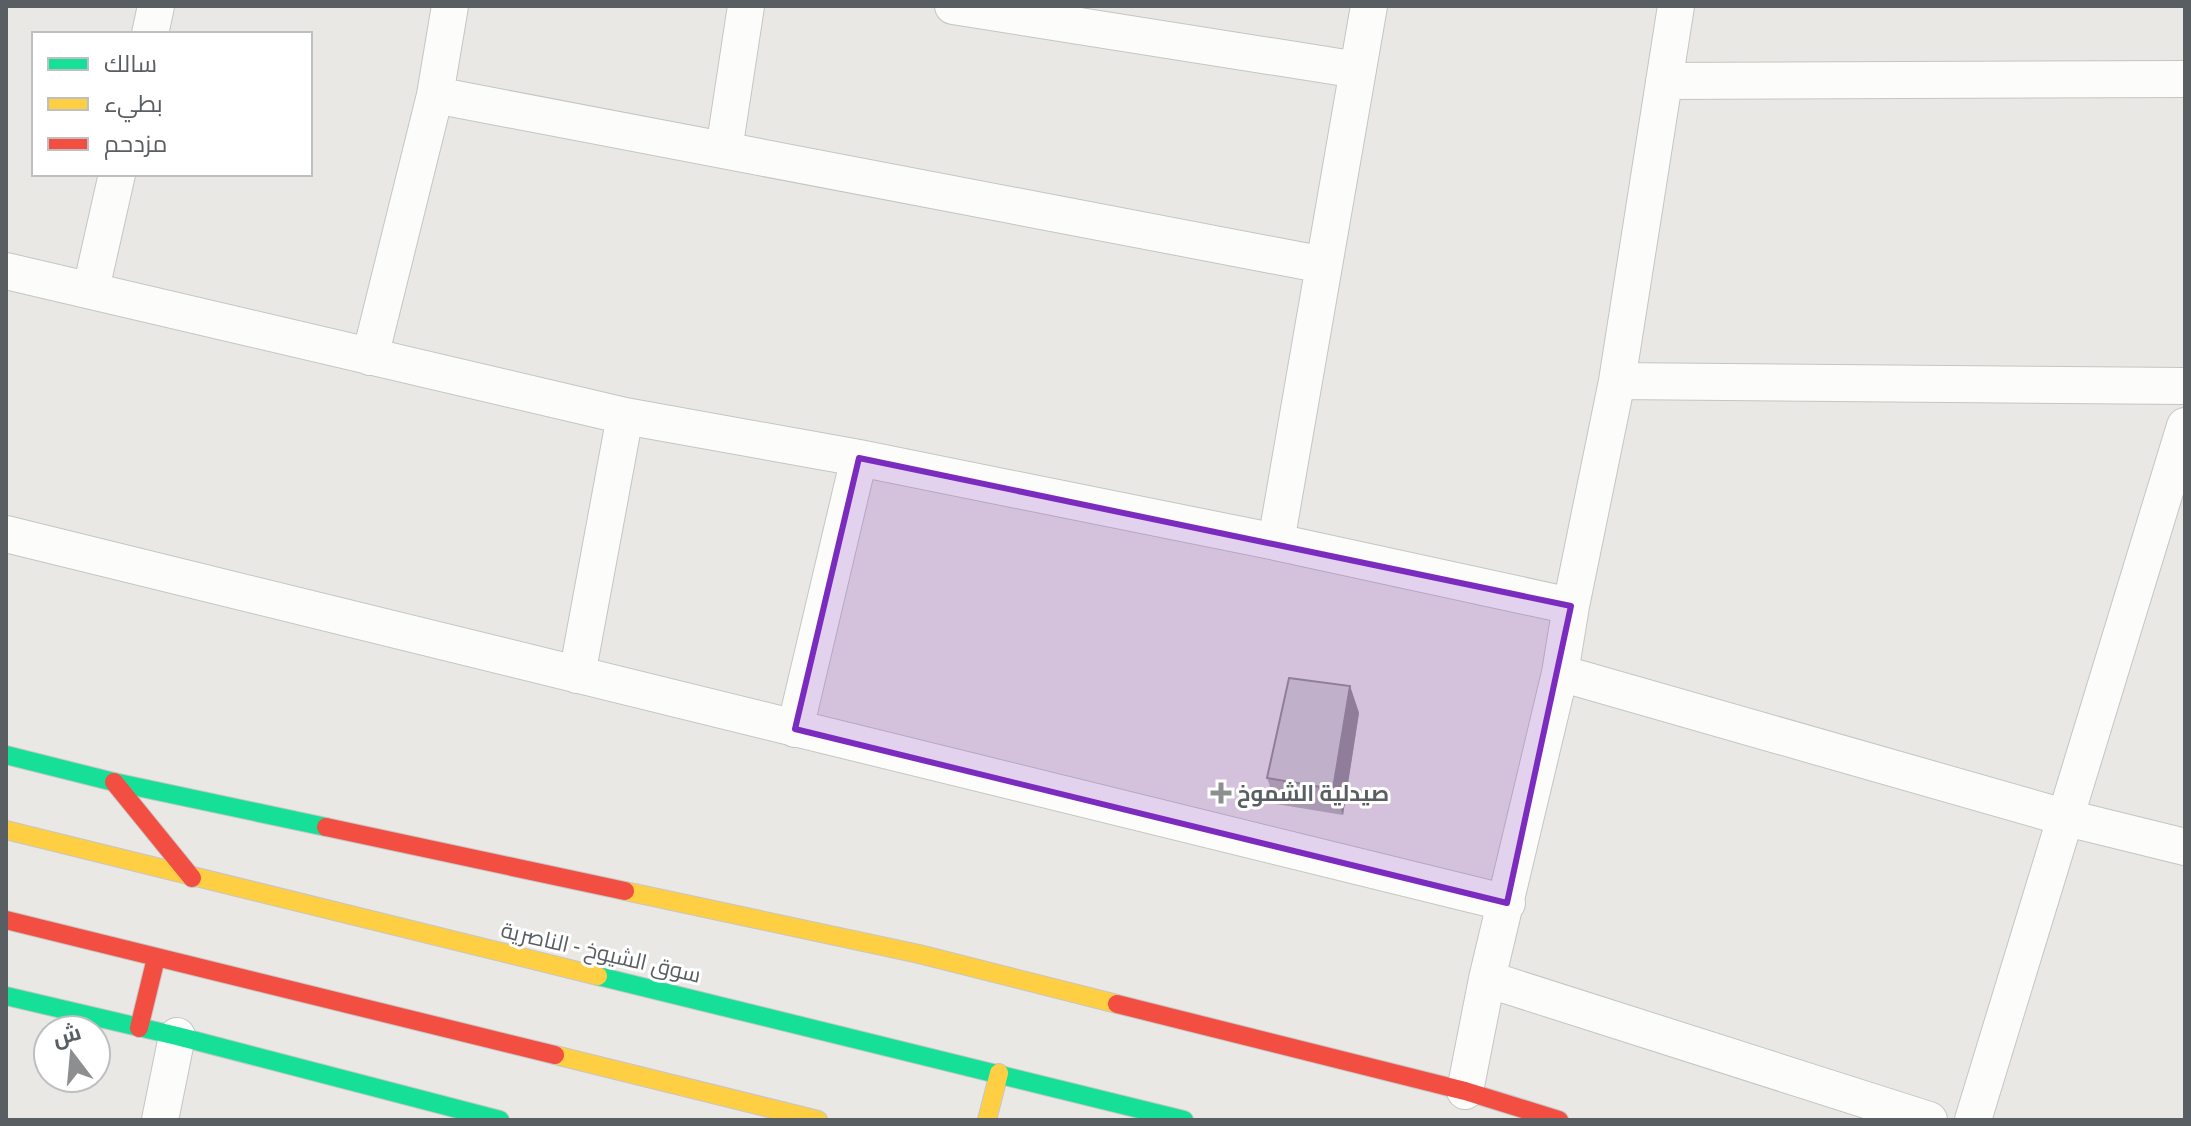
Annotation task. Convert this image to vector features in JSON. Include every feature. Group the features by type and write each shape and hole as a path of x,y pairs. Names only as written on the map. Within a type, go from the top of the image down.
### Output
{"main road":[{"path":"6,755 114,782 919,954 1465,1091 1559,1120"},
{"path":"114,782 192,878"},
{"name":"سوق الشيوخ - الناصرية","path":"6,830 1184,1120"},
{"path":"6,920 818,1120"},
{"path":"139,1028 156,958"},
{"path":"6,996 177,1036 500,1120"},
{"path":"987,1120 999,1073"}],"street":[{"path":"150,32 156,6"},
{"path":"370,357 435,95 450,6"},
{"path":"724,150 746,6"},
{"path":"953,6 1358,70"},
{"path":"1276,542 1369,6"},
{"path":"1465,1091 1487,979 1560,673 1617,381 1676,6"},
{"path":"1664,81 2185,79"},
{"path":"435,95 1324,265"},
{"path":"91,289 117,176"},
{"path":"6,271 625,416 859,458 1276,542 1571,606"},
{"path":"1617,381 2185,386"},
{"path":"577,675 625,416"},
{"path":"1973,1120 2185,426"},
{"path":"795,729 859,458"},
{"path":"6,534 1507,903"},
{"path":"1560,673 2067,818 2185,847"},
{"path":"1487,979 1929,1120"},
{"path":"160,1120 177,1036"}],"highlighted area":[{"path":"859,458 1571,606 1507,903 795,729"}],"building":[{"path":"1289,678 1350,686 1333,789 1267,778"}],"traffic: fast":[{"path":"6,755 114,782 326,827"},
{"path":"598,976 1184,1120"},
{"path":"6,996 177,1036 500,1120"}],"traffic: slow":[{"path":"6,830 598,976"},
{"path":"625,891 919,954 1117,1004"},
{"path":"555,1055 818,1120"},
{"path":"987,1120 999,1073"}],"traffic: jam":[{"path":"114,782 192,878"},
{"path":"326,827 625,891"},
{"path":"6,920 555,1055"},
{"path":"139,1028 156,958"},
{"path":"1117,1004 1465,1091 1559,1120"}],"place":[{"name":"صيدلية الشموخ","path":"1221,793"}]}
